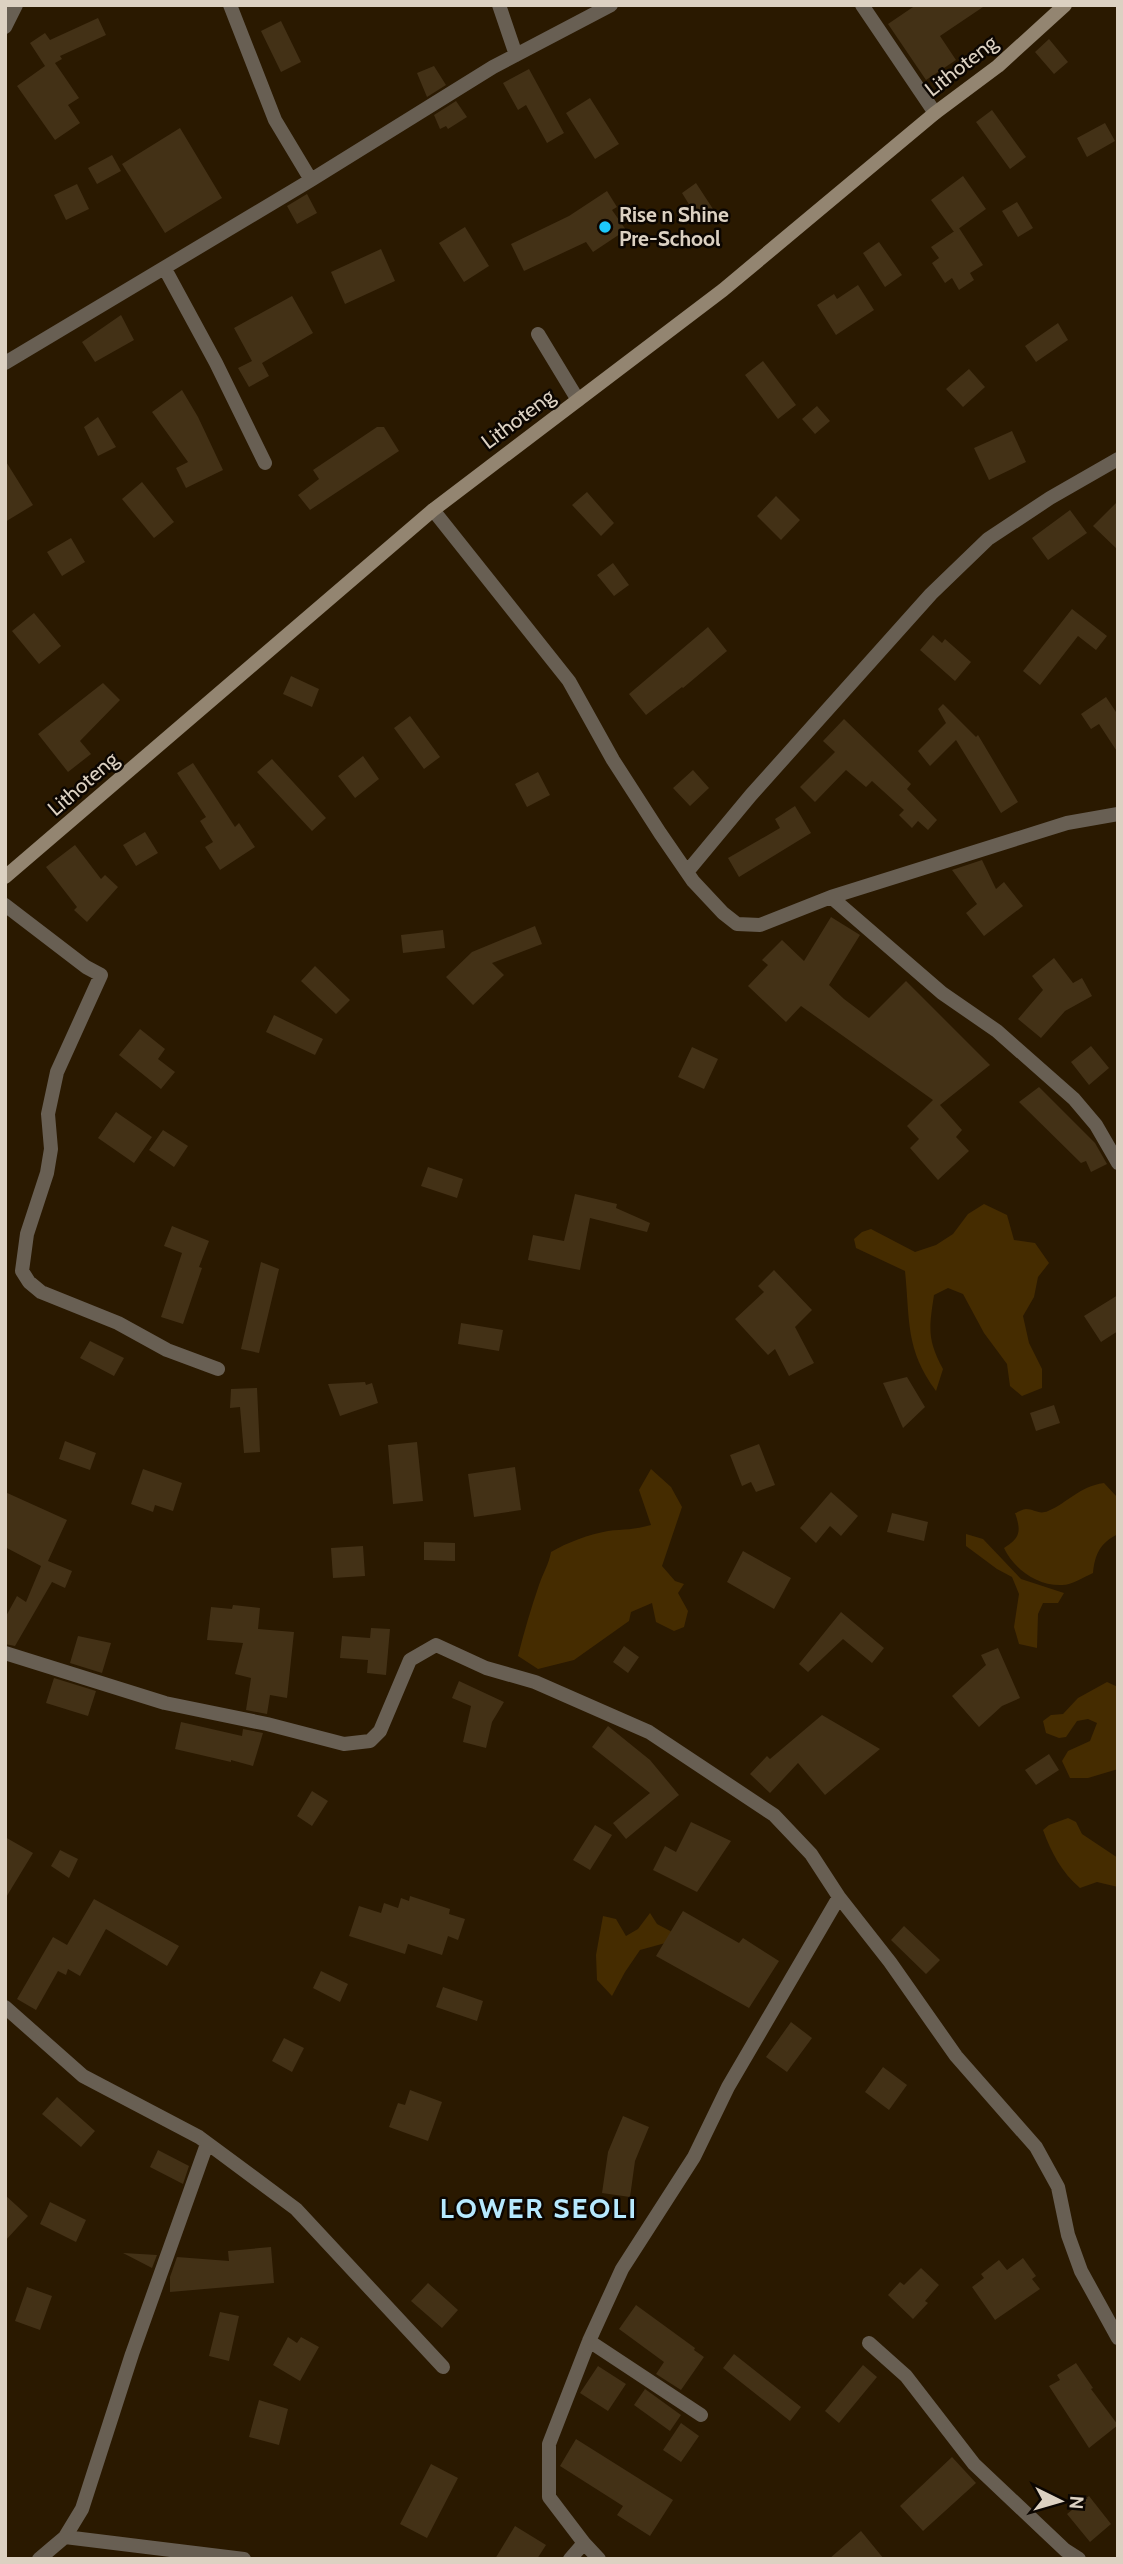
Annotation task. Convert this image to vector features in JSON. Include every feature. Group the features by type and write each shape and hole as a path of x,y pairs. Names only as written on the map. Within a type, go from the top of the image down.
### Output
{"main road":[{"name":"Lithoteng","path":"5,877 433,510 723,290 935,114 998,66 1065,5"}],"street":[{"path":"5,27 16,5"},
{"path":"230,5 275,120 311,180"},
{"path":"499,5 516,55"},
{"path":"5,363 165,269 493,67 611,5"},
{"path":"862,5 935,114"},
{"path":"165,269 216,363 265,463"},
{"path":"538,334 578,400"},
{"path":"687,872 751,795 931,594 988,539 1050,498 1118,459"},
{"path":"433,510 569,681 613,760 687,872 737,925 760,925 831,897 1068,822 1118,814"},
{"path":"831,897 942,993 997,1031 1074,1099 1096,1125 1118,1163"},
{"path":"5,905 100,975 57,1072 48,1114 51,1149 49,1161 27,1234 22,1271 29,1282 41,1292 118,1323 167,1350 218,1369"},
{"path":"5,1653 165,1703 267,1724 344,1744 370,1741 380,1731 410,1660 436,1645 486,1668 535,1682 649,1732 774,1815 811,1854 839,1897 890,1962 956,2056 1037,2147 1058,2188 1068,2235 1081,2271 1118,2338"},
{"path":"600,2559 583,2543 549,2497 549,2444 589,2341 622,2269 694,2157 727,2087 839,1897"},
{"path":"5,2007 83,2076 167,2119 207,2144 296,2209 443,2367"},
{"path":"39,2559 65,2537 82,2509 132,2354 207,2144"},
{"path":"589,2341 701,2415"},
{"path":"869,2343 906,2376 974,2464 1065,2550 1079,2559"},
{"path":"65,2537 244,2559"},
{"path":"570,2559 583,2543"}],"shaded area":[{"path":"984,1204 1007,1215 1014,1240 1035,1243 1049,1263 1038,1277 1034,1297 1023,1316 1029,1343 1042,1369 1042,1388 1022,1396 1010,1386 1007,1364 984,1333 963,1294 948,1288 934,1295 931,1316 932,1341 943,1369 936,1391 926,1376 914,1347 905,1271 856,1248 854,1239 871,1229 915,1252 936,1245 953,1234 968,1214"},
{"path":"651,1469 671,1487 682,1507 662,1566 675,1581 684,1584 678,1593 688,1611 684,1627 674,1631 656,1622 652,1603 631,1612 629,1621 574,1660 538,1669 518,1656 551,1552 594,1534 651,1525 639,1490"},
{"path":"1104,1483 1117,1497 1118,1534 1100,1550 1093,1573 1070,1584 1053,1585 1027,1575 1008,1556 1004,1548 1014,1541 1018,1533 1015,1513 1026,1509 1048,1511 1080,1491"},
{"path":"966,1534 983,1539 1021,1579 1064,1593 1058,1603 1043,1603 1038,1614 1037,1648 1019,1644 1014,1627 1019,1594 1012,1577 966,1546"},
{"path":"1107,1682 1118,1687 1118,1769 1088,1778 1070,1778 1062,1761 1068,1751 1090,1741 1097,1723 1088,1719 1077,1721 1066,1737 1059,1738 1046,1733 1043,1721 1051,1715 1063,1714 1078,1698"},
{"path":"1068,1818 1076,1822 1082,1834 1118,1858 1118,1887 1097,1882 1080,1888 1062,1869 1043,1830"},
{"path":"650,1913 657,1924 674,1933 669,1942 640,1950 612,1996 597,1980 596,1955 603,1916 616,1919 626,1936 638,1929"}],"building":[{"path":"916,5 986,5 940,36 956,60 926,80 888,24"},
{"path":"98,18 106,35 60,56 62,59 55,63 79,98 68,105 80,123 55,140 17,86 45,66 30,43 45,33 50,40"},
{"path":"281,21 301,62 281,72 261,31"},
{"path":"1049,39 1068,62 1054,74 1035,52"},
{"path":"434,66 446,85 427,97 417,73"},
{"path":"529,69 564,133 547,143 526,105 518,110 503,83"},
{"path":"590,98 619,144 595,159 566,113"},
{"path":"456,101 467,117 448,129 446,126 440,129 434,115"},
{"path":"992,110 1026,157 1010,169 976,122"},
{"path":"1105,123 1115,141 1087,157 1077,138"},
{"path":"180,128 222,198 165,233 122,164"},
{"path":"112,155 121,171 97,184 88,168"},
{"path":"963,176 986,209 954,232 931,200"},
{"path":"696,183 713,209 698,219 682,193"},
{"path":"77,184 89,209 66,220 54,195"},
{"path":"607,191 617,207 612,210 626,230 593,252 586,242 524,271 511,244 569,216"},
{"path":"307,194 317,213 297,224 287,206"},
{"path":"1017,202 1033,228 1018,237 1002,211"},
{"path":"465,227 489,266 464,282 439,243"},
{"path":"959,228 983,265 970,273 974,280 959,290 952,278 945,283 932,263 939,258 931,247"},
{"path":"879,242 902,275 885,287 863,253"},
{"path":"381,249 395,281 345,304 331,272"},
{"path":"858,285 874,310 836,335 817,305 834,294 837,299"},
{"path":"292,296 313,333 262,363 269,376 249,387 238,368 252,361 234,328"},
{"path":"121,315 134,340 95,362 82,342"},
{"path":"1058,323 1068,340 1036,362 1025,346"},
{"path":"763,361 796,405 778,419 745,375"},
{"path":"969,369 985,387 963,407 946,389"},
{"path":"182,390 223,470 186,488 176,468 188,462 152,412"},
{"path":"817,406 830,421 815,434 802,419"},
{"path":"98,417 116,447 98,456 84,427"},
{"path":"377,427 384,427 399,451 310,510 298,495 319,479 313,470"},
{"path":"1012,431 1026,462 989,480 974,448"},
{"path":"5,460 33,505 5,522"},
{"path":"142,482 174,522 154,538 122,499"},
{"path":"587,492 614,523 601,536 572,505"},
{"path":"776,496 800,520 781,540 757,516"},
{"path":"1118,501 1118,550 1093,526"},
{"path":"1070,510 1087,533 1048,560 1032,538"},
{"path":"71,538 85,562 62,576 47,552"},
{"path":"613,563 629,585 614,596 597,575"},
{"path":"1072,609 1107,636 1096,650 1078,636 1040,685 1023,671"},
{"path":"34,613 61,646 39,664 12,631"},
{"path":"708,627 727,651 646,715 629,694"},
{"path":"933,635 942,643 945,639 971,662 955,681 920,650"},
{"path":"291,676 319,689 312,707 283,694"},
{"path":"103,683 120,700 80,741 91,754 68,772 38,734"},
{"path":"1106,697 1118,715 1118,753 1099,724 1091,729 1081,714"},
{"path":"943,704 976,737 978,735 1018,802 1001,813 956,740 930,766 918,751 946,723 938,709"},
{"path":"410,716 440,757 424,769 394,728"},
{"path":"844,719 911,784 907,789 937,820 928,830 918,821 912,828 899,815 904,810 872,781 866,787 846,770 815,802 800,787 835,752 823,741"},
{"path":"363,756 379,779 355,798 338,776"},
{"path":"272,759 326,818 312,831 257,772"},
{"path":"193,763 235,827 239,823 255,847 220,870 205,847 213,842 200,821 206,817 177,773"},
{"path":"693,770 709,788 690,806 673,788"},
{"path":"538,772 550,795 527,807 515,784"},
{"path":"795,806 811,833 739,877 728,858 780,828 775,819"},
{"path":"145,832 158,853 136,866 123,845"},
{"path":"75,845 101,879 105,875 118,887 87,922 74,910 77,907 46,867"},
{"path":"982,860 996,889 1004,882 1023,906 984,936 966,913 977,904 952,870"},
{"path":"831,917 860,935 829,985 844,999 869,1018 906,981 990,1065 940,1105 962,1130 956,1137 969,1151 938,1180 910,1148 919,1139 907,1126 933,1100 801,1006 786,1022 748,986 768,965 762,960 782,940 804,961"},
{"path":"535,926 542,944 492,963 504,975 473,1005 446,977 472,952"},
{"path":"443,930 445,948 403,953 401,935"},
{"path":"1054,958 1073,983 1082,978 1092,996 1065,1011 1041,1038 1018,1019 1043,990 1032,976"},
{"path":"315,966 350,1000 336,1014 301,981"},
{"path":"274,1015 323,1039 315,1055 266,1032"},
{"path":"140,1029 165,1049 158,1059 175,1072 161,1089 119,1055"},
{"path":"1091,1046 1109,1068 1089,1085 1071,1062"},
{"path":"692,1047 718,1059 704,1089 678,1077"},
{"path":"1039,1087 1095,1143 1107,1164 1091,1172 1086,1161 1081,1163 1019,1102"},
{"path":"116,1112 152,1137 134,1163 98,1138"},
{"path":"163,1130 188,1146 174,1167 149,1150"},
{"path":"428,1167 463,1179 457,1198 421,1186"},
{"path":"575,1194 617,1204 616,1208 650,1223 647,1232 590,1218 580,1270 528,1260 533,1235 564,1241"},
{"path":"172,1226 209,1241 183,1324 161,1317 182,1253 164,1246"},
{"path":"261,1262 279,1269 259,1353 241,1349"},
{"path":"774,1270 812,1310 795,1327 814,1363 789,1376 775,1349 768,1355 735,1319 764,1292 758,1286"},
{"path":"1118,1295 1118,1331 1101,1342 1084,1316"},
{"path":"461,1323 503,1330 499,1351 458,1344"},
{"path":"90,1341 124,1358 114,1376 80,1358"},
{"path":"907,1377 925,1407 903,1428 883,1383"},
{"path":"365,1382 366,1385 372,1383 378,1403 340,1416 328,1384"},
{"path":"257,1388 260,1452 244,1453 240,1407 230,1408 231,1389"},
{"path":"1054,1405 1060,1423 1036,1431 1030,1413"},
{"path":"65,1441 96,1453 90,1470 59,1459"},
{"path":"417,1442 423,1501 393,1504 388,1445"},
{"path":"759,1444 775,1485 756,1492 751,1482 742,1486 730,1455"},
{"path":"515,1467 521,1510 474,1517 468,1474"},
{"path":"143,1469 182,1483 173,1511 155,1505 153,1512 131,1504"},
{"path":"5,1492 67,1520 48,1561 72,1571 65,1588 52,1582 15,1646 5,1644 5,1618 17,1596 26,1602 41,1566 5,1547"},
{"path":"831,1492 858,1516 841,1536 830,1526 816,1543 800,1528"},
{"path":"892,1513 928,1522 924,1541 887,1532"},
{"path":"424,1542 455,1543 455,1561 424,1560"},
{"path":"363,1546 365,1576 333,1578 331,1548"},
{"path":"743,1551 791,1578 774,1609 727,1582"},
{"path":"233,1605 260,1608 258,1629 294,1632 287,1698 270,1695 267,1714 246,1710 251,1678 235,1674 243,1643 207,1640 211,1607 232,1609"},
{"path":"841,1612 884,1648 872,1663 843,1639 808,1672 799,1664"},
{"path":"371,1628 390,1629 386,1675 367,1673 368,1660 340,1658 342,1636 370,1638"},
{"path":"78,1636 111,1643 102,1673 70,1663"},
{"path":"624,1646 639,1657 628,1673 613,1662"},
{"path":"998,1648 1020,1698 1002,1706 979,1727 952,1696 986,1665 981,1655"},
{"path":"54,1678 96,1691 88,1716 46,1703"},
{"path":"459,1681 504,1702 492,1722 486,1748 463,1742 471,1706 452,1698"},
{"path":"822,1715 880,1749 825,1795 798,1763 770,1793 750,1774 767,1756 770,1759"},
{"path":"181,1722 242,1736 243,1729 263,1733 253,1766 175,1749"},
{"path":"608,1726 650,1760 679,1795 626,1839 613,1823 650,1793 592,1747"},
{"path":"1049,1754 1059,1770 1036,1785 1025,1770"},
{"path":"312,1791 328,1801 312,1826 297,1816"},
{"path":"691,1822 731,1841 697,1892 653,1870 665,1846 676,1852"},
{"path":"595,1825 612,1835 590,1870 573,1860"},
{"path":"5,1837 33,1853 5,1899"},
{"path":"60,1850 78,1859 69,1878 51,1866"},
{"path":"410,1896 450,1909 449,1914 465,1919 458,1940 448,1936 442,1955 408,1944 405,1954 349,1936 359,1906 381,1913 384,1903 398,1908 401,1898 409,1901"},
{"path":"94,1899 179,1946 167,1966 106,1929 80,1976 68,1969 66,1975 58,1971 36,2010 17,1999 53,1937 67,1945"},
{"path":"683,1911 739,1943 743,1938 779,1961 749,2008 656,1956"},
{"path":"904,1926 940,1960 926,1974 891,1940"},
{"path":"321,1971 348,1984 340,2002 313,1988"},
{"path":"443,1987 483,2001 477,2021 436,2007"},
{"path":"791,2022 812,2038 787,2072 766,2057"},
{"path":"284,2038 304,2048 292,2072 272,2061"},
{"path":"883,2067 907,2085 889,2110 865,2092"},
{"path":"410,2090 442,2102 428,2141 389,2127 398,2103 405,2105"},
{"path":"57,2097 95,2131 81,2147 42,2114"},
{"path":"623,2116 649,2127 635,2161 630,2197 602,2193 608,2152"},
{"path":"158,2150 189,2166 183,2184 150,2167"},
{"path":"5,2195 28,2216 5,2241"},
{"path":"50,2202 86,2220 76,2242 40,2224"},
{"path":"271,2247 274,2283 170,2292 170,2277 177,2257 229,2261 228,2251"},
{"path":"123,2253 157,2255 152,2268"},
{"path":"1023,2258 1036,2276 1032,2279 1040,2289 995,2320 972,2287 984,2278 981,2274 999,2260 1007,2270"},
{"path":"921,2268 939,2285 925,2301 928,2303 913,2319 888,2295 900,2282 904,2285"},
{"path":"428,2283 458,2310 442,2328 411,2301"},
{"path":"27,2287 52,2296 40,2330 15,2321"},
{"path":"636,2305 704,2357 681,2390 656,2374 664,2362 619,2329"},
{"path":"220,2312 239,2316 229,2361 209,2356"},
{"path":"288,2337 297,2343 301,2337 319,2347 300,2381 273,2365"},
{"path":"734,2354 801,2407 790,2421 723,2368"},
{"path":"1076,2363 1093,2388 1091,2389 1118,2425 1089,2448 1049,2386 1060,2380 1057,2375"},
{"path":"863,2365 877,2377 839,2423 825,2411"},
{"path":"598,2366 626,2384 608,2411 580,2393"},
{"path":"645,2389 681,2415 670,2431 634,2405"},
{"path":"259,2400 288,2409 279,2445 249,2437"},
{"path":"681,2423 699,2436 681,2462 663,2450"},
{"path":"576,2439 673,2500 650,2536 617,2515 623,2506 560,2466"},
{"path":"952,2457 976,2483 923,2531 900,2506"},
{"path":"431,2464 458,2478 427,2538 400,2524"},
{"path":"1089,2496 1111,2524 1090,2542 1067,2514"},
{"path":"515,2526 546,2545 537,2559 495,2559"},
{"path":"861,2531 884,2559 829,2559"}],"place":[{"name":"Rise n Shine Pre-School","path":"605,227"}],"district":[{"name":"LOWER SEOLI","path":"539,2208"}]}
